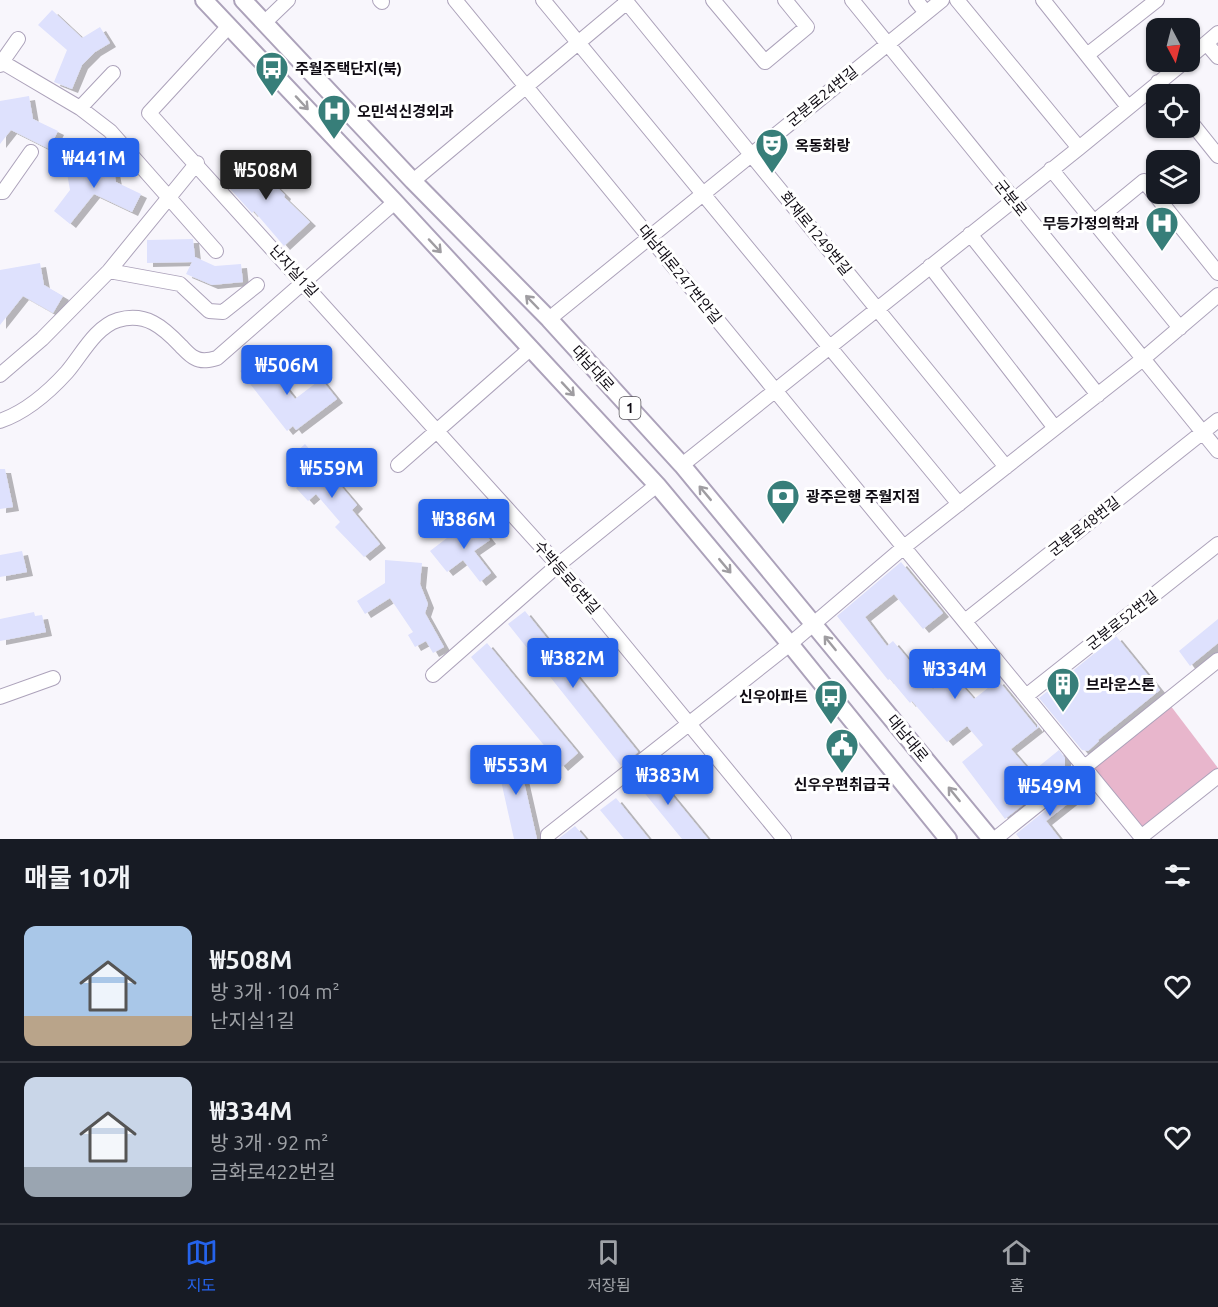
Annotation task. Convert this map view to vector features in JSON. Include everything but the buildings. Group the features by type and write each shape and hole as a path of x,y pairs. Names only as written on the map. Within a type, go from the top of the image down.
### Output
{"main road":[{"name":"1","path":"204,0 531,348 657,486 790,644 948,839"},
{"name":"대남대로","path":"243,0 413,181 549,319 682,465 993,839"}],"street":[{"path":"264,23 288,0"},
{"name":"대남대로247번안길","path":"455,0 1142,838"},
{"path":"543,0 959,504"},
{"path":"713,0 765,62 807,27 785,0"},
{"name":"군분로","path":"852,0 1218,451"},
{"path":"916,0 926,13"},
{"name":"군분로24번길","path":"549,319 942,0"},
{"path":"957,0 1078,148"},
{"path":"1087,55 1157,0"},
{"path":"413,181 626,1"},
{"name":"회재로1249번길","path":"626,1 1006,467"},
{"path":"1049,2 1128,107"},
{"name":"난지실1길","path":"229,26 149,113 197,163 437,430"},
{"path":"1200,48 1218,33"},
{"path":"18,39 1,63 80,108 110,131 216,251"},
{"path":"1206,43 1218,57"},
{"path":"682,465 1171,72"},
{"path":"80,108 113,73"},
{"path":"1200,134 1218,156"},
{"path":"0,192 3,192 31,152"},
{"path":"0,375 42,339 109,271 197,163"},
{"path":"1052,169 1180,328"},
{"path":"1094,222 1144,181 1218,273"},
{"path":"0,421 34,404 66,373 101,330 115,321 132,318 148,319 163,327 195,359 206,361 217,358 394,202"},
{"path":"970,234 1098,394"},
{"path":"930,266 1055,428"},
{"path":"109,271 180,284 209,311 223,312 257,285"},
{"path":"548,839 548,835 790,644 904,547 1143,359 1218,295"},
{"path":"398,465 531,348"},
{"name":"군분로48번길","path":"965,621 1218,420"},
{"name":"수박등로6번길","path":"437,430 558,565 691,723 784,839"},
{"path":"433,675 558,565 657,486"},
{"name":"군분로52번길","path":"1026,696 1218,544"},
{"path":"993,839 1218,660"},
{"path":"0,697 53,678"},
{"path":"1142,838 1218,776"}],"shaded area":[{"path":"1167,701 1218,768 1218,776 1141,837 1084,767"}],"place":[{"name":"주월주택단지(북)","path":"272,97"},
{"name":"오민석신경외과","path":"334,140"},
{"name":"옥동화랑","path":"772,174"},
{"name":"무등가정의학과","path":"1162,252"},
{"name":"광주은행 주월지점","path":"783,525"},
{"name":"브라운스톤","path":"1063,713"},
{"name":"신우아파트","path":"831,725"},
{"name":"신우우편취급국","path":"842,774"}]}
